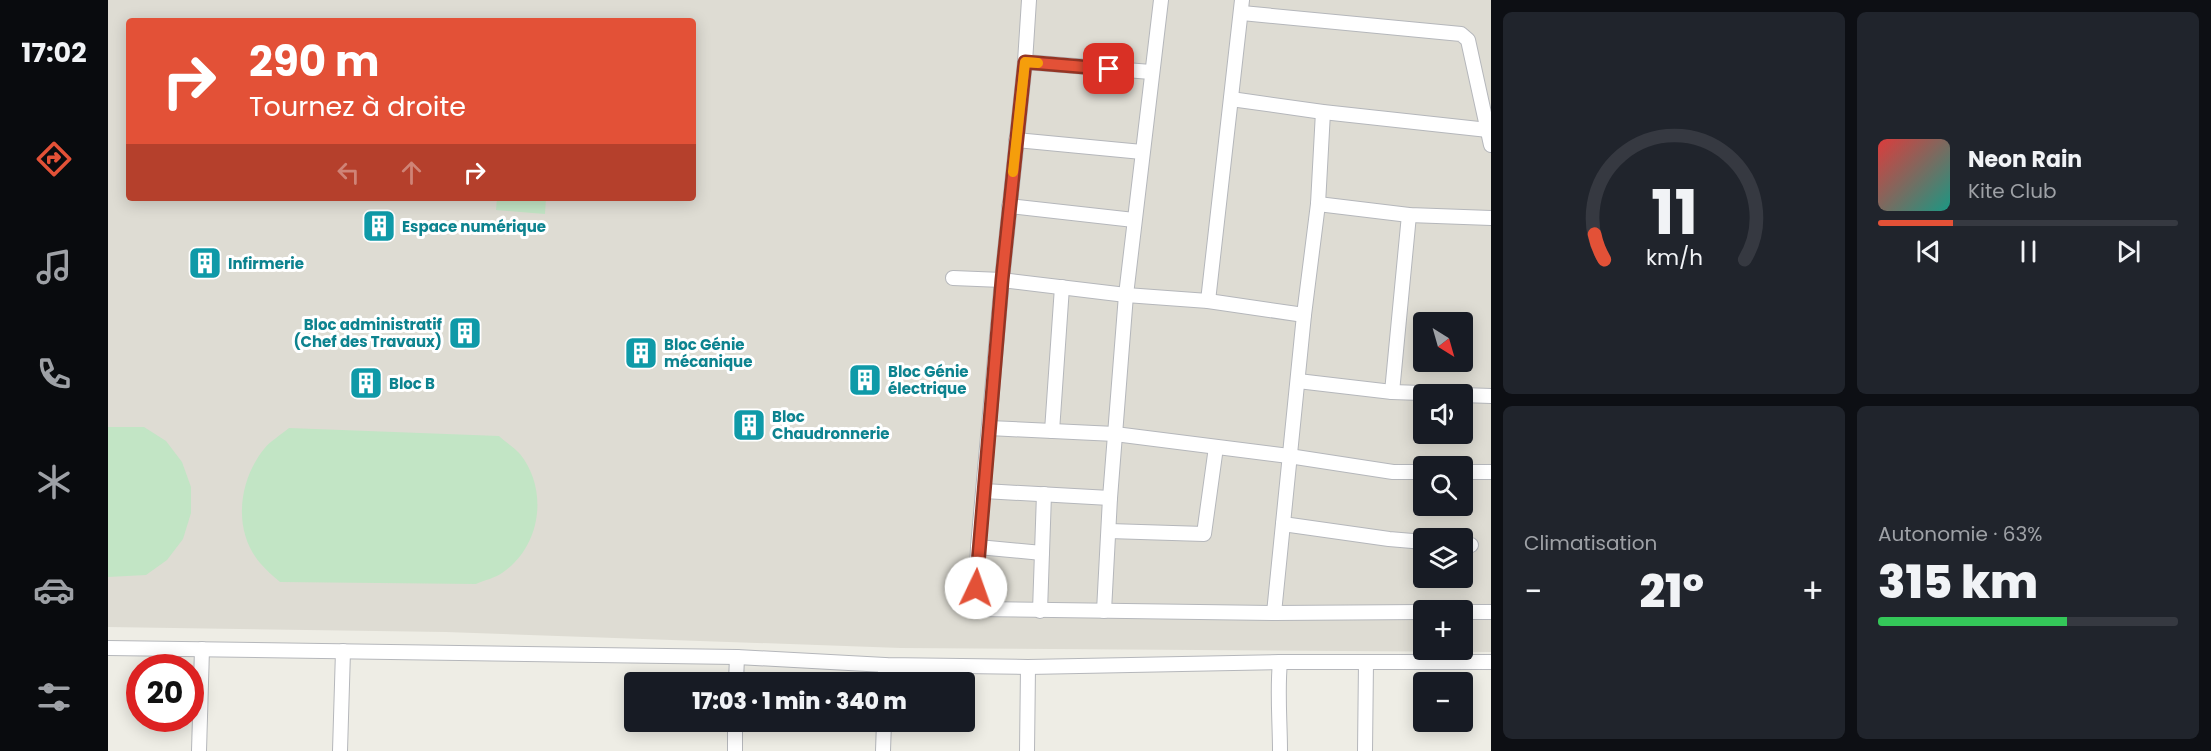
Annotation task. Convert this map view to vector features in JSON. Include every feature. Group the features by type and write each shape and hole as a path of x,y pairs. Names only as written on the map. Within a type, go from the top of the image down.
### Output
{"street":[{"path":"1029,0 978,547 975,609 1274,613 1413,612"},
{"path":"1104,611 1110,498 1126,295 1150,72 1161,0"},
{"path":"1208,301 1242,6 1461,34 1468,40 1491,144"},
{"path":"1025,62 1150,72"},
{"path":"1231,99 1323,112 1488,130"},
{"path":"1274,613 1304,315 1318,204 1323,112"},
{"path":"1016,140 1142,152"},
{"path":"1318,204 1409,215 1491,218"},
{"path":"1009,206 1134,220"},
{"path":"1392,392 1409,215"},
{"path":"953,278 1002,280 1126,295 1208,301 1304,315"},
{"path":"1052,431 1062,287"},
{"path":"1298,381 1413,393"},
{"path":"1473,395 1491,396"},
{"path":"989,428 1115,434 1393,472 1413,472"},
{"path":"1109,531 1204,534 1216,447"},
{"path":"1473,472 1491,472"},
{"path":"984,491 1110,498"},
{"path":"1040,611 1044,494"},
{"path":"1283,524 1413,541"},
{"path":"978,547 1042,553"},
{"path":"1473,612 1491,612"},
{"path":"108,648 736,657 885,664 1028,667 1280,662 1491,662"},
{"path":"199,751 202,649"},
{"path":"340,751 343,651"},
{"path":"736,657 736,672"},
{"path":"1280,662 1277,693 1280,751"},
{"path":"1365,751 1366,662"},
{"path":"885,664 885,672"},
{"path":"1027,751 1028,667"},
{"path":"735,732 735,751"},
{"path":"883,751 884,732"}],"shaded area":[{"path":"108,0 1491,0 1491,652 1473,652 1473,600 1413,600 1413,651 901,648 446,632 108,627"}],"green space":[{"path":"497,201 546,201 545,214 496,210"},
{"path":"108,427 144,427 166,441 182,462 191,487 191,513 183,539 167,560 146,575 108,577"},
{"path":"289,428 499,436 520,454 535,484 536,517 525,548 515,562 499,575 476,584 280,582 262,566 251,550 242,521 242,505 244,490 256,461 266,446"}],"slow traffic":[{"path":"1013,172 1025,62 1038,63"}],"place":[{"name":"Espace numérique","path":"379,226"},
{"name":"Infirmerie","path":"205,263"},
{"name":"Bloc administratif (Chef des Travaux)","path":"465,333"},
{"name":"Bloc Génie mécanique","path":"641,353"},
{"name":"Bloc Génie électrique","path":"865,380"},
{"name":"Bloc B","path":"366,383"},
{"name":"Bloc Chaudronnerie","path":"749,425"}],"route":[{"path":"976,588 1002,280 1025,62 1109,69"}]}
